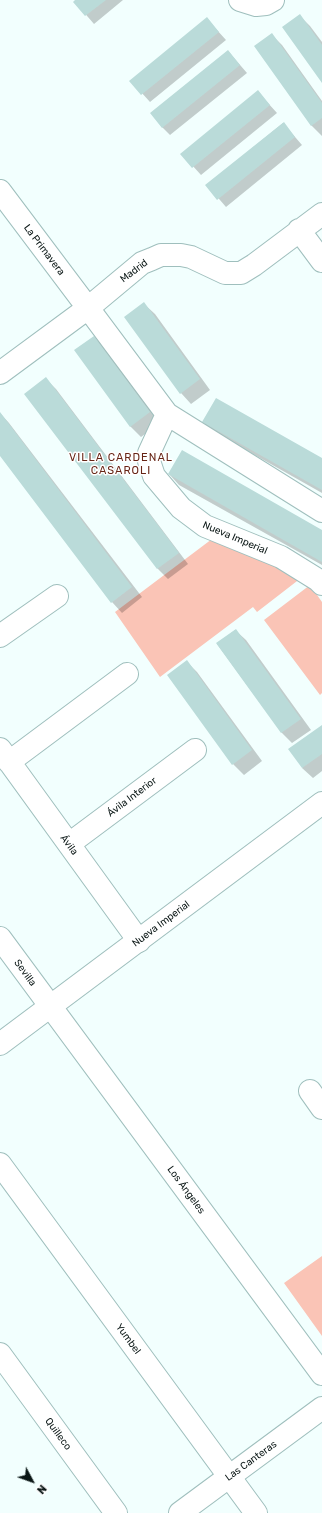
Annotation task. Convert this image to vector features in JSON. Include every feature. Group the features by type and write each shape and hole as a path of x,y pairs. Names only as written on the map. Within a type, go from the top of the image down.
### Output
{"street":[{"path":"240,0 256,5 266,4 273,0"},
{"name":"La Primavera","path":"0,192 88,308"},
{"name":"Madrid","path":"0,373 88,308 142,264 152,258 162,255 181,255 190,257 225,273 241,273 322,214"},
{"path":"299,230 322,261"},
{"path":"88,308 167,414 322,512"},
{"name":"Nueva Imperial","path":"167,414 149,453 149,461 154,476 181,508 193,518 211,529 280,557 318,580 322,584"},
{"path":"0,636 57,596"},
{"path":"4,755 128,674"},
{"name":"Ávila Interior","path":"69,844 194,750"},
{"name":"Ávila","path":"4,755 139,941"},
{"name":"Nueva Imperial","path":"0,1044 322,803"},
{"name":"Sevilla","path":"0,938 51,1006"},
{"name":"Los Ángeles","path":"51,1006 322,1374"},
{"name":"Yumbel","path":"0,1164 256,1513"},
{"name":"Quilleco","path":"0,1354 116,1513"},
{"name":"Las Canteras","path":"180,1513 322,1408"}],"shaded area":[{"path":"212,539 277,563 301,578 257,612 253,607 160,677 115,612"},
{"path":"310,585 322,602 322,693 320,695 264,620"},
{"path":"322,1256 322,1336 284,1283"}],"building":[{"path":"75,0 106,0 85,16 73,2"},
{"path":"300,14 322,45 322,83 282,27"},
{"path":"207,17 219,32 141,95 129,81"},
{"path":"272,33 322,103 322,118 311,126 254,46"},
{"path":"228,50 240,65 162,128 150,113"},
{"path":"258,90 270,105 192,168 180,154"},
{"path":"284,122 295,137 217,200 205,185"},
{"path":"144,302 200,379 180,394 124,317"},
{"path":"94,336 150,412 130,427 74,350"},
{"path":"46,377 179,553 157,569 24,394"},
{"path":"216,398 322,458 322,490 202,422"},
{"path":"0,412 132,587 111,603 0,456"},
{"path":"182,450 322,530 322,562 168,474"},
{"path":"236,629 301,719 281,733 216,643"},
{"path":"187,660 252,750 232,765 167,675"},
{"path":"322,725 322,754 302,768 288,749"}],"district":[{"name":"VILLA CARDENAL CASAROLI","path":"121,464"}]}
